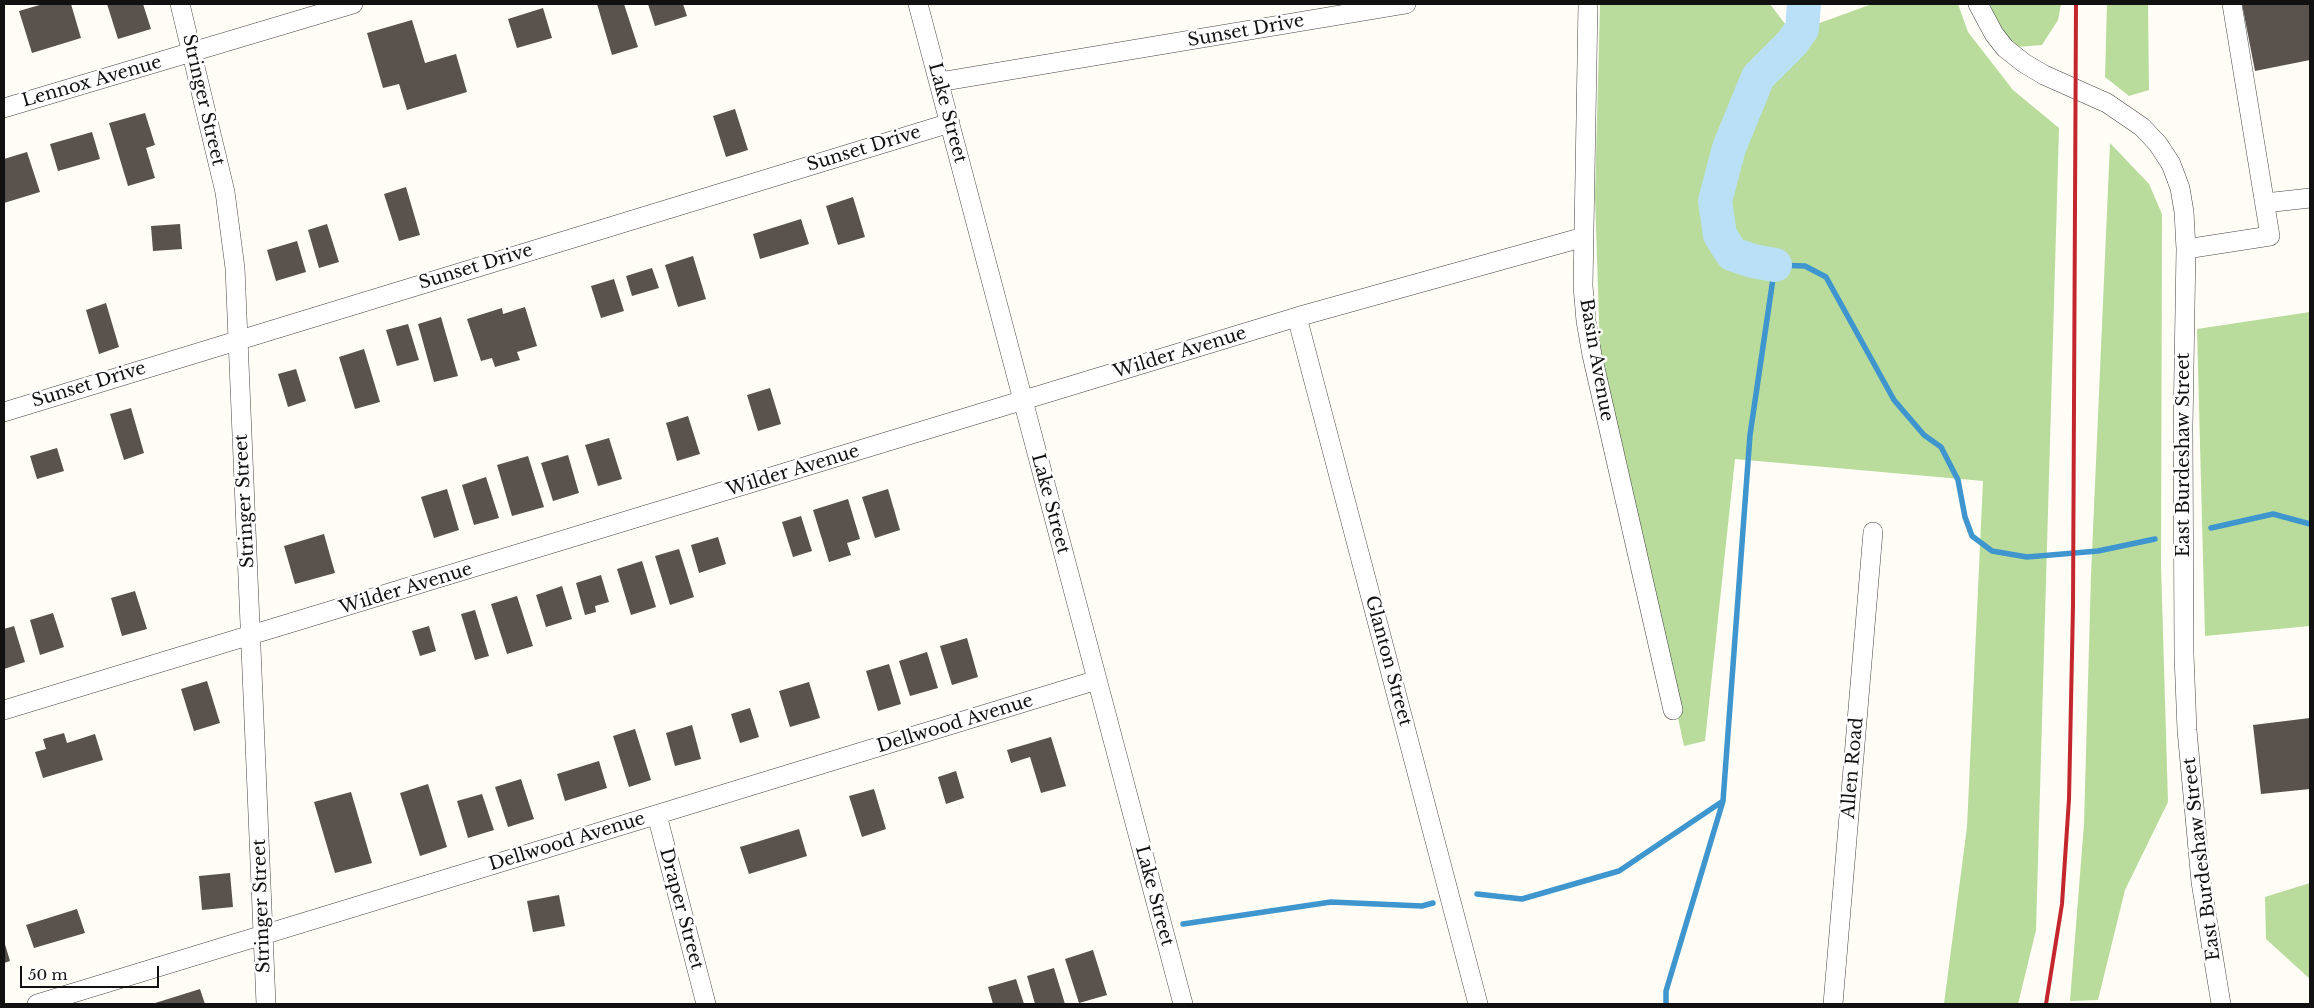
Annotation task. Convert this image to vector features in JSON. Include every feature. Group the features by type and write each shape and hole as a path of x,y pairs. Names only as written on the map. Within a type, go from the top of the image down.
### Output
{"street":[{"name":"Stringer Street","path":"180,4 225,192 235,268 266,1004"},
{"name":"Lennox Avenue","path":"4,108 353,4"},
{"name":"Lake Street","path":"918,4 1183,1004"},
{"name":"Sunset Drive","path":"939,82 1406,4"},
{"name":"Basin Avenue","path":"1588,4 1583,286 1586,321 1672,710"},
{"name":"East Burdeshaw Street","path":"1978,4 1994,34 2005,48 2044,75 2113,107 2142,127 2158,144 2171,164 2180,188 2184,212 2186,249 2183,437 2184,655 2187,730 2201,882 2221,1004"},
{"path":"2186,249 2270,236 2232,4"},
{"name":"Sunset Drive","path":"4,412 950,123"},
{"path":"2265,203 2310,198"},
{"name":"Wilder Avenue","path":"4,710 1297,317 1584,237"},
{"name":"Glanton Street","path":"1297,317 1478,1004"},
{"name":"Allen Road","path":"1833,1004 1873,532"},
{"name":"Dellwood Avenue","path":"37,1004 1097,680"},
{"name":"Draper Street","path":"657,815 706,1004"}],"green space":[{"path":"1600,4 1770,4 1792,33 1872,4 1958,4 1968,32 2013,90 2059,128 2036,930 2018,1004 1944,1004 1967,827 1983,481 1735,459 1705,741 1684,746 1600,352 1595,196"},
{"path":"1989,4 2061,4 2058,20 2042,45 2016,47 1991,16"},
{"path":"2107,4 2148,4 2149,90 2129,96 2105,77"},
{"path":"2110,143 2149,184 2162,214 2161,565 2168,802 2125,890 2098,1000 2070,1001 2084,824 2091,575"},
{"path":"2310,312 2310,626 2205,636 2197,329"},
{"path":"2310,883 2310,979 2266,939 2265,897"}],"building":[{"path":"43,4 71,4 81,38 32,53 19,11"},
{"path":"107,4 143,4 151,29 118,39"},
{"path":"597,4 624,4 638,47 612,55"},
{"path":"648,4 683,4 687,16 655,26"},
{"path":"2242,4 2310,4 2310,60 2255,71"},
{"path":"543,8 552,38 517,48 508,19"},
{"path":"412,20 425,63 456,54 467,92 407,110 399,84 383,88 367,33"},
{"path":"735,109 748,150 726,157 713,116"},
{"path":"145,113 155,145 146,148 155,178 128,186 109,123"},
{"path":"92,132 100,159 58,171 50,144"},
{"path":"27,152 40,192 4,203 4,159"},
{"path":"406,187 420,235 399,241 384,194"},
{"path":"853,197 865,237 838,245 826,206"},
{"path":"801,219 809,244 760,259 753,234"},
{"path":"180,224 182,249 153,251 151,226"},
{"path":"327,224 339,262 319,268 308,230"},
{"path":"297,241 306,272 276,281 267,250"},
{"path":"693,256 706,299 678,307 665,265"},
{"path":"652,268 659,288 632,296 626,276"},
{"path":"614,279 624,311 601,318 591,286"},
{"path":"106,303 119,347 99,354 86,310"},
{"path":"525,307 537,346 517,352 520,360 495,367 492,358 481,361 467,319 502,308 503,314"},
{"path":"441,317 458,376 434,382 418,324"},
{"path":"408,324 419,360 397,366 386,330"},
{"path":"364,349 380,402 355,409 339,357"},
{"path":"296,369 306,401 288,407 278,374"},
{"path":"770,388 781,424 758,431 747,395"},
{"path":"131,408 144,453 124,460 110,414"},
{"path":"688,416 700,454 677,461 666,423"},
{"path":"609,438 622,479 598,486 585,445"},
{"path":"57,448 64,471 37,479 30,456"},
{"path":"568,455 579,493 553,501 541,463"},
{"path":"528,456 544,507 512,516 497,465"},
{"path":"486,477 499,518 474,525 462,485"},
{"path":"447,489 459,530 434,538 421,497"},
{"path":"888,489 900,530 875,538 862,497"},
{"path":"848,499 860,539 847,543 851,555 829,562 813,510"},
{"path":"801,516 812,551 793,557 782,522"},
{"path":"324,534 335,573 295,584 284,546"},
{"path":"718,537 726,564 699,573 691,545"},
{"path":"679,549 694,597 670,605 655,556"},
{"path":"642,561 656,607 631,615 617,569"},
{"path":"601,575 609,602 595,606 596,612 585,615 576,583"},
{"path":"562,586 572,619 546,627 536,595"},
{"path":"135,591 147,629 122,636 111,598"},
{"path":"517,596 533,646 507,654 491,604"},
{"path":"475,610 489,656 475,660 461,614"},
{"path":"53,613 64,647 40,655 30,620"},
{"path":"14,626 25,662 4,669 4,629"},
{"path":"429,626 436,651 420,656 412,631"},
{"path":"967,638 978,677 952,685 940,646"},
{"path":"927,652 938,688 910,696 899,661"},
{"path":"889,664 901,704 878,711 866,671"},
{"path":"207,681 220,723 194,731 181,689"},
{"path":"809,682 820,718 790,727 779,691"},
{"path":"750,708 759,737 740,743 731,714"},
{"path":"2310,718 2310,789 2261,794 2253,725"},
{"path":"692,725 701,759 675,766 666,733"},
{"path":"635,729 651,780 629,787 613,736"},
{"path":"64,733 67,743 95,734 103,760 43,778 35,752 46,749 43,739"},
{"path":"1051,737 1066,786 1041,793 1030,757 1011,763 1007,750"},
{"path":"599,761 607,788 565,801 557,774"},
{"path":"956,771 964,798 946,804 938,777"},
{"path":"521,779 534,819 508,827 495,787"},
{"path":"428,784 447,847 420,856 400,793"},
{"path":"874,789 886,829 862,837 849,796"},
{"path":"351,792 372,863 335,873 314,802"},
{"path":"482,794 494,830 468,838 457,801"},
{"path":"799,829 807,856 749,874 740,847"},
{"path":"230,873 233,907 202,910 199,876"},
{"path":"559,895 565,926 533,932 527,901"},
{"path":"77,909 85,933 34,948 26,925"},
{"path":"4,941 10,961 4,963"},
{"path":"1093,950 1107,995 1079,1003 1065,959"},
{"path":"1054,968 1065,1004 1035,1004 1027,976"},
{"path":"1016,979 1024,1004 993,1004 988,987"},
{"path":"200,989 205,1004 152,1004"}],"waterway":[{"path":"1775,265 1753,261 1732,254 1720,235 1715,201 1729,148 1758,77 1792,43 1802,29 1804,4"},
{"path":"1666,1004 1666,991 1723,801 1750,435 1775,265 1805,266 1826,277 1894,400 1924,435 1941,447 1958,480 1965,517 1972,536 1992,551 2027,557 2098,551 2155,539"},
{"path":"2211,528 2273,514 2310,524"},
{"path":"1477,894 1522,899 1619,871 1723,801"},
{"path":"1183,924 1331,902 1422,906 1433,903"}],"railway":[{"path":"2046,1004 2062,904 2069,799 2073,606 2076,4"}]}
